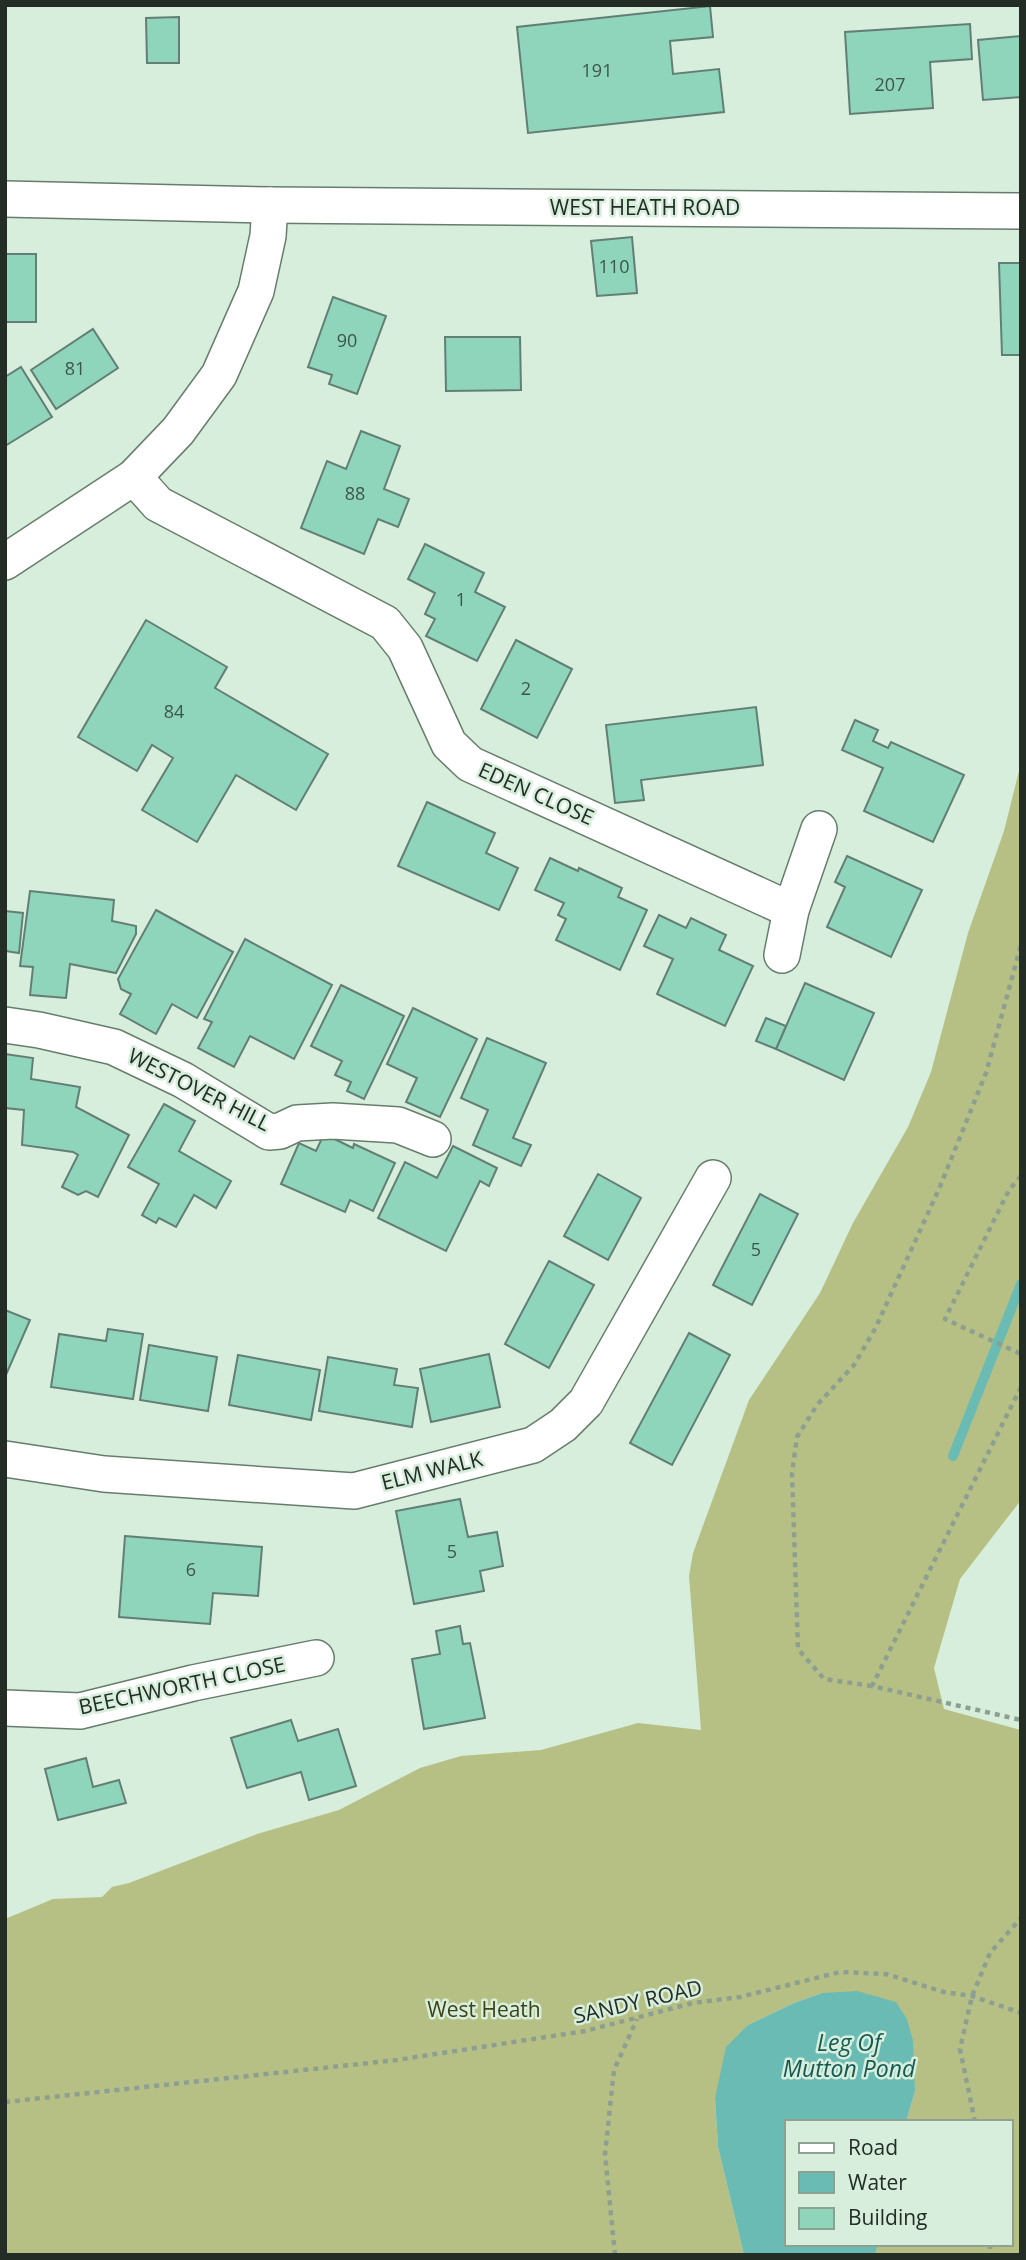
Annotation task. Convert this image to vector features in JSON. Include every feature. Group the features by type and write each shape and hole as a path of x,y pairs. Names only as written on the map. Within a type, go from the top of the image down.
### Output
{"street":[{"name":"WEST HEATH ROAD","path":"5,199 270,205 1021,211"},
{"path":"5,562 134,477 178,431 219,375 257,291 268,236 270,205"},
{"name":"EDEN CLOSE","path":"134,477 158,504 385,623 405,648 449,744 470,764 791,910"},
{"path":"782,955 791,910 818,829"},
{"name":"WESTOVER HILL","path":"5,1025 114,1046 183,1080 269,1132 280,1131 297,1123 333,1121 398,1125 433,1139"},
{"name":"ELM WALK","path":"5,1459 104,1474 354,1491 533,1445 563,1425 586,1402 713,1178"},
{"name":"BEECHWORTH CLOSE","path":"5,1708 80,1711 193,1683 316,1658"}],"path":[{"path":"1021,945 986,1073 939,1189 875,1329 854,1365 817,1405 797,1437 792,1473 798,1649 824,1679 872,1686 1021,1720"},
{"path":"1021,1176 1009,1190 944,1319 1021,1354"},
{"path":"872,1686 1021,1387"},
{"path":"975,2120 960,2049 972,1996 990,1953 1021,1919"},
{"name":"SANDY ROAD","path":"5,2102 397,2060 585,2031 693,2003 774,1990 841,1972 886,1974 944,1992 972,1996 1021,2013"},
{"path":"615,2255 605,2154 614,2070 638,2018"}],"green space":[{"name":"West Heath","path":"1021,763 1021,1500 960,1579 934,1668 944,1709 1021,1730 1021,2255 875,2255 877,2246 1012,2246 1012,2120 907,2120 915,2091 822,1993 748,2025 715,2098 718,2147 744,2255 5,2255 5,1919 53,1899 102,1897 112,1887 257,1834 339,1810 420,1768 461,1756 541,1750 638,1723 701,1730 689,1576 693,1553 749,1400 820,1293 853,1223 908,1127 931,1072 968,933 1004,831"}],"water":[{"name":"Leg Of Mutton Pond","path":"857,1991 896,2002 907,2019 913,2041 915,2091 907,2120 785,2120 785,2246 877,2246 875,2255 744,2255 718,2147 715,2098 726,2047 748,2025 822,1993"}],"building":[{"path":"710,6 713,37 670,41 673,74 719,69 724,112 528,133 517,27"},
{"path":"179,17 179,63 147,63 146,18"},
{"path":"970,24 972,59 930,62 933,108 850,114 845,32"},
{"path":"1021,36 1021,97 983,100 978,40"},
{"path":"632,237 637,293 597,296 591,241"},
{"path":"5,254 36,254 36,322 6,322 5,333"},
{"path":"999,263 1021,263 1021,355 1002,355"},
{"path":"333,297 386,316 357,394 329,384 332,375 308,367"},
{"path":"93,329 118,368 56,409 31,370"},
{"path":"445,337 520,337 521,390 446,391"},
{"path":"21,367 52,417 5,446 5,377"},
{"path":"361,431 400,446 384,489 409,499 398,527 378,519 364,554 301,528 327,461 346,469"},
{"path":"425,544 484,573 475,592 505,607 477,661 426,636 435,619 425,614 435,593 408,579"},
{"path":"146,620 227,667 215,688 328,754 296,810 236,775 197,842 142,810 173,758 152,745 137,771 78,737"},
{"path":"516,640 572,669 537,738 481,709"},
{"path":"756,707 763,765 641,780 644,800 615,803 606,725"},
{"path":"855,720 878,730 873,741 888,748 891,742 964,775 933,842 864,811 883,768 842,750"},
{"path":"427,802 495,833 486,853 518,868 499,910 398,866"},
{"path":"847,856 922,890 891,957 827,927 845,887 835,882"},
{"path":"550,858 622,888 618,897 647,910 620,970 556,940 566,919 558,915 564,903 535,890"},
{"path":"30,891 114,900 112,921 136,926 136,934 116,973 70,964 66,998 30,995 33,967 20,966"},
{"path":"156,910 233,952 197,1018 172,1004 156,1034 120,1014 131,994 121,989 118,979"},
{"path":"5,911 23,913 19,953 5,951"},
{"path":"659,915 686,928 691,918 726,935 719,950 753,966 725,1026 657,994 673,959 644,946"},
{"path":"245,939 332,985 294,1059 250,1036 234,1067 198,1048 212,1022 204,1019"},
{"path":"805,983 874,1013 844,1080 776,1049"},
{"path":"341,985 404,1016 364,1099 347,1091 351,1082 335,1075 342,1061 311,1046"},
{"path":"413,1008 477,1039 440,1117 406,1102 417,1078 387,1064"},
{"path":"766,1018 786,1026 776,1049 756,1041"},
{"path":"487,1038 546,1063 513,1138 531,1145 521,1166 473,1145 488,1110 461,1098"},
{"path":"5,1054 33,1058 31,1079 80,1087 76,1107 129,1135 98,1197 86,1191 78,1195 62,1187 78,1155 22,1145 24,1110 5,1108"},
{"path":"164,1104 195,1121 179,1151 231,1181 216,1208 194,1195 176,1227 159,1218 156,1223 142,1215 159,1184 128,1167"},
{"path":"324,1134 395,1163 373,1211 350,1200 345,1212 281,1184 299,1143 316,1151"},
{"path":"453,1146 497,1168 489,1186 480,1181 446,1251 378,1218 405,1162 437,1178"},
{"path":"598,1174 641,1198 608,1260 564,1236"},
{"path":"760,1194 798,1214 752,1305 713,1285"},
{"path":"549,1261 594,1285 549,1368 505,1344"},
{"path":"5,1310 30,1320 5,1377"},
{"path":"108,1329 143,1334 133,1399 51,1387 59,1334 106,1341"},
{"path":"689,1333 730,1355 672,1465 630,1443"},
{"path":"149,1345 217,1357 208,1411 140,1400"},
{"path":"489,1354 500,1407 431,1422 420,1369"},
{"path":"238,1355 320,1370 311,1420 229,1405"},
{"path":"328,1357 397,1369 394,1385 418,1388 412,1427 319,1411"},
{"path":"460,1499 468,1537 497,1532 503,1566 480,1571 484,1591 414,1604 396,1511"},
{"path":"125,1536 262,1547 258,1596 213,1593 210,1624 119,1617"},
{"path":"460,1626 463,1644 470,1643 485,1718 424,1729 412,1659 440,1654 436,1631"},
{"path":"291,1720 298,1741 338,1729 356,1786 309,1800 301,1772 247,1788 231,1738"},
{"path":"86,1758 93,1787 119,1780 126,1803 58,1820 45,1769"}],"waterway":[{"path":"953,1456 1021,1284"}]}
